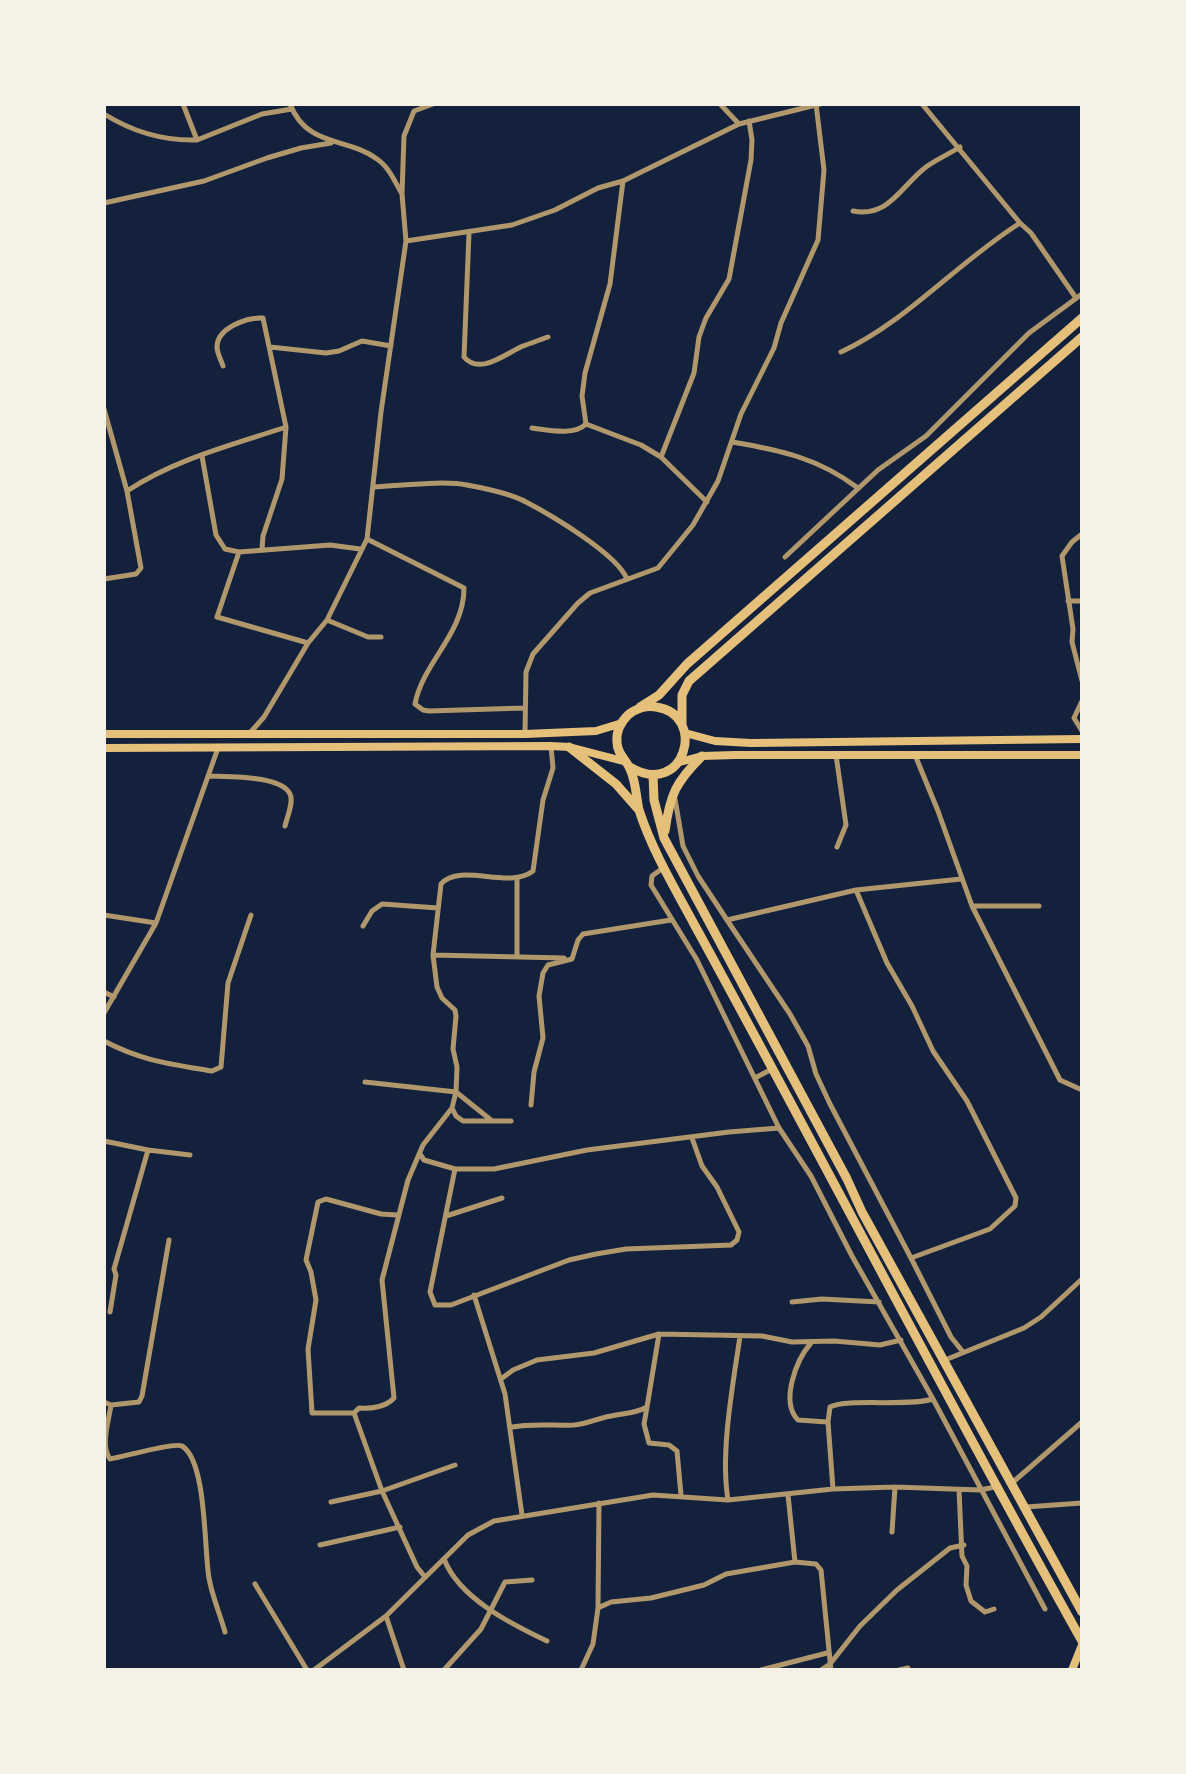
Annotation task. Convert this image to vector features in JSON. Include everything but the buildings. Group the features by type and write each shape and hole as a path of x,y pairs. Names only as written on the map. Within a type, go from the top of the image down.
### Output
{"highway":[{"path":"1082,318 687,664 659,695 635,710 622,723 617,742 663,868 1082,1643"},
{"path":"626,764 638,772 653,775 668,771 680,762 684,751 682,695 689,681 1082,337"},
{"path":"635,710 656,707 667,710 683,729"},
{"path":"569,747 616,784 640,811"},
{"path":"664,838 673,790 682,775 702,756"},
{"path":"653,775 654,800 664,838 862,1212 1082,1612"},
{"path":"835,1188 847,1179"}],"main road":[{"path":"104,734 525,734 596,731 622,723"},
{"path":"683,729 715,741 751,743 1082,739"},
{"path":"104,748 551,746 569,747 626,764"},
{"path":"680,762 702,756 1082,755"},
{"path":"1072,1670 1082,1643"}],"street":[{"path":"183,104 197,140"},
{"path":"249,734 264,717 308,643 327,620 367,539 406,241 402,194 404,136 414,108 433,104"},
{"path":"720,104 739,124"},
{"path":"785,557 858,488 926,436 1029,333 1079,296 1031,233 922,104"},
{"path":"406,241 512,225 555,210 598,188 623,181 739,124 817,105 824,170 818,240 781,323 774,348 746,404 718,481 693,525 658,568 584,598 533,654 526,672 525,734"},
{"path":"104,114 120,125 139,132 197,140 291,106 301,122 331,143 361,150 377,158 388,169 402,194"},
{"path":"661,457 694,373 699,337 706,318 729,279 751,160 749,121"},
{"path":"104,203 204,181 290,151 331,143"},
{"path":"853,211 866,214 881,208 927,167 960,147"},
{"path":"586,424 582,396 585,373 610,284 623,181"},
{"path":"841,352 863,342 985,245 1020,223"},
{"path":"469,233 466,361 471,364 490,362 548,337"},
{"path":"223,366 217,347 223,333 251,318 263,318 286,427 282,479 263,536 262,549"},
{"path":"270,347 326,353 362,341 391,346"},
{"path":"104,409 127,491 141,568 136,574 104,579"},
{"path":"586,424 641,445 661,457 707,502"},
{"path":"532,428 565,431 580,429 586,424"},
{"path":"127,491 176,463 286,427"},
{"path":"735,433 750,445"},
{"path":"732,442 782,450 842,476 858,488"},
{"path":"202,456 216,535 225,549 239,552 330,545 360,549"},
{"path":"374,487 466,485 523,500 596,546 624,571 627,579"},
{"path":"1082,534 1062,556 1073,629 1072,642 1082,681"},
{"path":"367,539 464,588 456,627 415,704 429,711 524,708"},
{"path":"239,552 217,617 308,643"},
{"path":"1068,601 1082,601"},
{"path":"327,620 368,637 381,637"},
{"path":"1082,701 1074,718 1082,731"},
{"path":"397,1215 381,1214 326,1199 318,1202 306,1260 316,1300 308,1349 312,1413 354,1413 359,1408 372,1409 394,1398 382,1280 398,1224 397,1215 419,1153 452,1108 456,1092 455,1010 442,998 437,987 433,955 441,884 450,877 517,878 533,871 543,800 553,768 551,746"},
{"path":"104,1013 156,923 218,748"},
{"path":"915,754 972,906 1060,1080 1082,1090"},
{"path":"836,755 846,825 837,847"},
{"path":"208,776 259,780 283,787 290,793 291,800 285,826"},
{"path":"673,790 683,846 698,876 808,1046 816,1074 830,1104 951,1337 963,1352"},
{"path":"663,868 652,876 651,885 697,960 779,1128 811,1176 1045,1609"},
{"path":"517,878 517,957"},
{"path":"727,920 856,890 961,879"},
{"path":"856,890 887,963 933,1051 967,1101 1016,1202 1005,1218 990,1229 911,1258"},
{"path":"363,926 372,911 382,904 438,908"},
{"path":"972,906 1039,906"},
{"path":"104,915 156,923"},
{"path":"104,1041 146,1060 212,1071 221,1067 228,983 251,915"},
{"path":"572,959 583,934 671,920"},
{"path":"433,955 572,959"},
{"path":"531,1105 534,1072 543,1038 539,996 543,973 548,965 572,959"},
{"path":"104,992 114,997"},
{"path":"755,1078 773,1068"},
{"path":"365,1082 456,1092 491,1120"},
{"path":"452,1108 463,1121 511,1121"},
{"path":"419,1153 424,1160 455,1169 494,1169 587,1150 779,1128"},
{"path":"455,1169 430,1292 435,1305 451,1305 569,1260 596,1254 626,1249 731,1245 737,1240 739,1232 717,1187 702,1166 692,1138"},
{"path":"104,1141 190,1155"},
{"path":"423,1145 424,1160"},
{"path":"110,1312 116,1275 114,1269 148,1150"},
{"path":"445,1217 502,1198"},
{"path":"169,1240 142,1396 139,1402 107,1403 105,1445 110,1459 138,1455 173,1444 181,1446 189,1454 204,1500 209,1579 225,1632"},
{"path":"944,1360 1024,1328 1041,1317 1082,1279"},
{"path":"474,1295 501,1379 512,1427 522,1515"},
{"path":"792,1302 822,1299 879,1302"},
{"path":"501,1379 537,1360 594,1353 659,1334 762,1336 792,1342 834,1341 880,1345 901,1340"},
{"path":"659,1334 644,1424 649,1443 669,1445 677,1451 681,1495"},
{"path":"728,1500 729,1421 740,1336"},
{"path":"811,1342 798,1362 791,1393 792,1413 798,1420 828,1422"},
{"path":"833,1489 828,1422 830,1407 933,1399"},
{"path":"512,1427 533,1423 591,1423 609,1416 634,1414 647,1407"},
{"path":"354,1413 382,1491 425,1577"},
{"path":"1012,1483 1082,1422"},
{"path":"331,1502 382,1491 455,1465"},
{"path":"314,1670 386,1616 468,1535 481,1527 522,1515 653,1495 728,1500 833,1489 895,1487 980,1490 995,1487"},
{"path":"892,1532 895,1487"},
{"path":"959,1490 964,1545 962,1556 967,1566 968,1595 985,1612 994,1609"},
{"path":"788,1495 795,1562"},
{"path":"581,1670 593,1644 598,1608 599,1503"},
{"path":"1025,1507 1082,1503"},
{"path":"320,1545 400,1527"},
{"path":"821,1670 830,1667 860,1626 897,1590 950,1548 964,1545"},
{"path":"444,1558 449,1573 491,1612 547,1641"},
{"path":"598,1608 611,1602 651,1598 704,1585 726,1574 795,1562 816,1564 821,1570 830,1667"},
{"path":"444,1670 481,1629 505,1582 532,1580"},
{"path":"255,1584 307,1670"},
{"path":"598,1589 611,1602"},
{"path":"386,1616 404,1670"},
{"path":"761,1670 827,1653"},
{"path":"899,1670 908,1668"}]}
